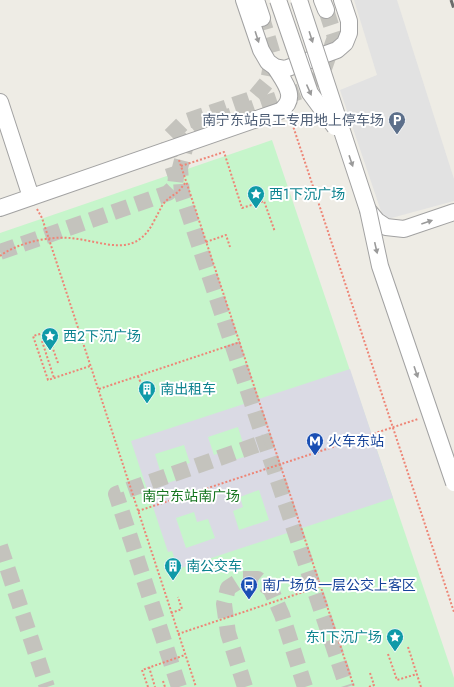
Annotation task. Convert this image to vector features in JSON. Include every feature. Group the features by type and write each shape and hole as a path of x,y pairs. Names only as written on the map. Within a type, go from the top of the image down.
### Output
{"street":[{"path":"244,0 261,50 268,62 275,67 285,69 337,50 345,43 349,32 349,21 342,0"},
{"path":"256,0 262,18"},
{"path":"278,0 310,93 343,137"},
{"path":"299,0 368,210 380,266 454,483"},
{"path":"0,208 280,112 286,107 290,93 275,67"},
{"path":"0,102 31,197"},
{"path":"368,210 377,221 386,227 404,229 454,212"}],"path":[{"path":"286,107 454,612"},
{"path":"175,148 354,687"},
{"path":"181,166 224,152 242,208 264,201 275,232"},
{"path":"0,256 24,244 42,240 69,238 116,245 127,245 138,241 149,231 163,204 178,192 186,182"},
{"path":"31,197 42,218 196,687"},
{"path":"206,242 226,235 230,247"},
{"path":"58,363 47,332 33,336 48,380 90,366"},
{"path":"42,340 54,378"},
{"path":"98,389 240,342"},
{"path":"138,376 142,386"},
{"path":"138,511 420,418"},
{"path":"178,634 321,586"},
{"path":"171,613 182,609 178,597"},
{"path":"408,647 421,687"},
{"path":"388,654 397,680 417,674"},
{"path":"148,687 142,670 185,655"},
{"path":"149,667 155,687"},
{"path":"369,687 374,686 370,673"},
{"path":"163,681 165,687"}],"green space":[{"name":"南宁东站南广场","path":"272,140 454,678 454,687 0,687 0,233"}],"shaded area":[{"name":"南宁东站员工专用地上停车场","path":"354,0 397,0 454,179 454,201 384,220 340,90 377,75"},
{"path":"350,369 393,498 178,569 172,551 168,552 131,441","holes":["238,427 247,456 228,462 225,451 214,455 208,437","184,445 190,463 179,466 183,478 164,484 155,454","259,490 269,520 239,530 233,511 243,507 240,497","194,512 197,522 208,519 215,538 186,548 176,518"]}],"tunnel":[{"path":"326,10 335,37 325,66 304,90 207,124 187,141 180,168 182,194 347,687"},
{"path":"0,252 168,193 175,186 176,177 168,153 170,136 184,122 254,98 268,81 273,55 262,18"},
{"path":"179,687 116,494 265,442"},
{"path":"0,546 47,687"},
{"path":"245,687 228,633 224,604 228,588 242,579 258,579 271,590 282,615 305,687"}],"railway":[{"path":"451,0 454,9"}],"place":[{"name":"南宁东站员工专用地上停车场","path":"397,135"},
{"name":"西1下沉广场","path":"256,209"},
{"name":"西2下沉广场","path":"50,351"},
{"name":"南出租车","path":"147,404"},
{"name":"火车东站","path":"315,456"},
{"name":"南公交车","path":"173,581"},
{"name":"南广场负一层公交上客区","path":"249,600"},
{"name":"东1下沉广场","path":"395,652"}]}
